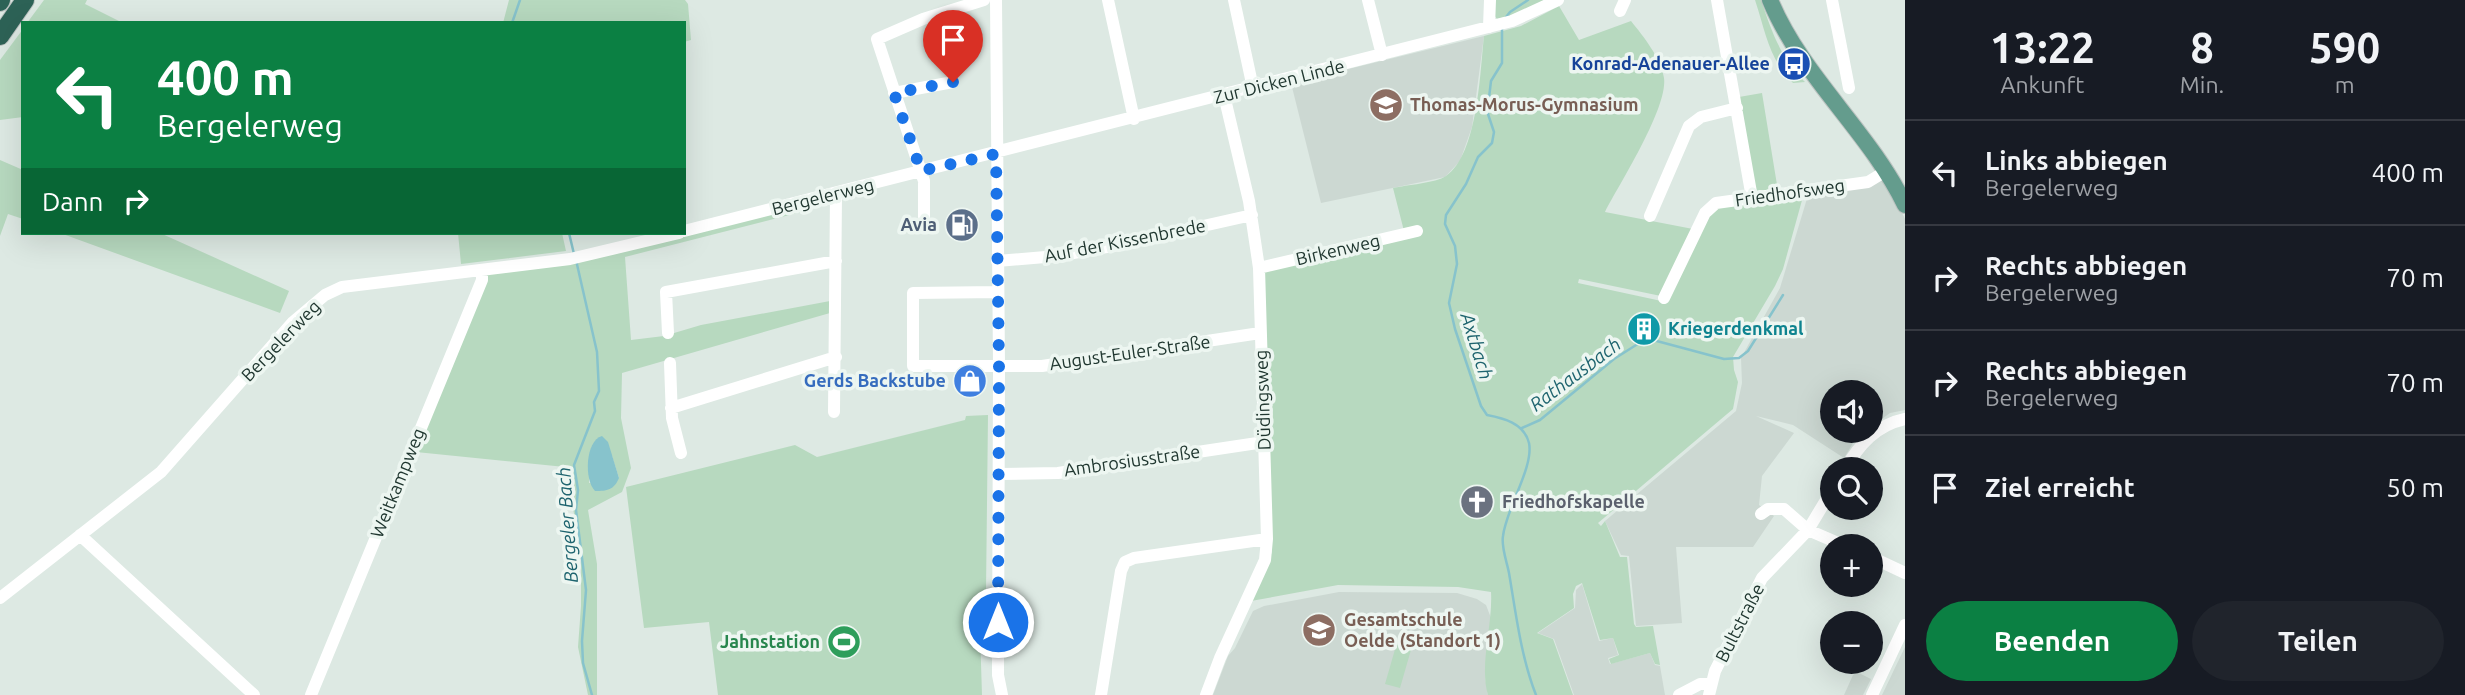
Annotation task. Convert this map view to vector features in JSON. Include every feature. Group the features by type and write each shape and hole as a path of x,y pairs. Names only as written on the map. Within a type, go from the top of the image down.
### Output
{"highway":[{"path":"0,36 25,0"}],"main road":[{"path":"1770,0 1787,36 1802,59 1886,171 1905,205"}],"street":[{"path":"924,223 924,181 877,39 953,5 984,0"},
{"path":"996,0 998,675 1002,695"},
{"path":"1108,0 1134,118"},
{"path":"1234,0 1253,88"},
{"path":"1368,0 1382,55"},
{"path":"1490,0 1501,24"},
{"name":"Zur Dicken Linde","path":"996,154 1501,24 1558,0"},
{"path":"1717,0 1752,198"},
{"path":"1832,0 1849,88"},
{"path":"894,93 953,82"},
{"name":"Düdingsweg","path":"1206,695 1265,560 1267,539 1259,268 1252,215 1224,95"},
{"path":"1650,216 1689,126 1700,117 1737,108"},
{"name":"Bergelerweg","path":"686,232 996,154"},
{"name":"Friedhofsweg","path":"1664,298 1705,213 1711,206 1868,182 1886,171"},
{"path":"834,412 836,195"},
{"name":"Auf der Kissenbrede","path":"998,261 1057,256 1252,215"},
{"name":"Birkenweg","path":"1259,268 1417,231"},
{"name":"Bergelerweg","path":"0,598 161,472 293,322 325,295 342,287 576,258 671,235"},
{"path":"668,333 666,292 836,261"},
{"name":"Weitkampweg","path":"311,695 482,280 482,271"},
{"name":"August-Euler-Straße","path":"998,292 913,293 913,366 999,366 1073,362 1260,333"},
{"path":"671,408 836,357"},
{"path":"670,363 671,418 681,453"},
{"path":"1852,457 1858,447 1877,430 1905,419"},
{"name":"Ambrosiusstraße","path":"999,474 1058,473 1264,442"},
{"path":"1761,513 1780,508 1808,530 1820,535"},
{"name":"Bultstraße","path":"1710,690 1715,671 1762,578 1808,530 1820,510"},
{"path":"80,535 254,695"},
{"path":"1101,695 1121,572 1125,562 1134,558 1267,539"},
{"path":"1883,563 1905,573"},
{"path":"1872,695 1905,625"},
{"path":"1679,695 1700,684 1710,690"}],"shaded area":[{"name":"Thomas-Morus-Gymnasium","path":"1484,36 1472,127 1460,161 1445,177 1321,203 1291,83"},
{"path":"1885,178 1905,219 1905,410 1890,413 1883,418 1883,380 1820,380 1820,442 1793,425 1756,416 1794,433 1762,476 1759,505 1774,516 1753,547 1676,547 1682,623 1636,626 1629,556 1621,555 1605,521 1736,411 1742,383 1741,358 1780,288 1809,192"},
{"path":"1821,443 1853,443 1842,457"},
{"path":"1582,584 1599,641 1613,638 1618,655 1608,658 1610,664 1650,653 1655,665 1660,666 1665,695 1574,695 1554,639 1538,633 1575,608 1576,590"},
{"name":"Gesamtschule Oelde (Standort 1)","path":"1339,592 1457,593 1477,599 1486,605 1491,618 1485,677 1488,695 1213,695 1228,656 1235,648 1253,611 1264,606"},
{"path":"1905,647 1905,695 1882,695"},
{"path":"1861,674 1871,679 1863,695 1844,695 1853,675"}],"green space":[{"path":"44,0 87,0 85,4 119,21 28,21"},
{"path":"509,0 685,0 688,4 691,40 686,41 686,21 504,21"},
{"path":"1494,0 1546,0 1518,14 1497,19 1494,15"},
{"path":"1755,0 1761,0 1783,54 1805,82 1793,83 1778,64"},
{"path":"1559,6 1579,40 1631,21 1655,55 1664,78 1659,108 1605,212 1693,229 1661,296 1579,279 1578,283 1666,302 1713,209 1804,193 1783,269 1733,357 1738,382 1733,409 1598,523 1601,526 1605,521 1620,557 1627,557 1634,624 1636,627 1653,626 1660,665 1655,664 1650,653 1611,664 1609,659 1619,655 1613,638 1600,640 1582,583 1576,586 1573,594 1574,608 1537,633 1553,639 1573,695 1488,695 1485,671 1491,592 1458,587 1338,585 1251,601 1272,552 1263,270 1404,231 1393,188 1441,178 1457,165 1465,150 1476,111 1484,36 1521,26"},
{"path":"21,32 21,117 0,120 0,60"},
{"path":"1762,93 1778,191 1755,195 1739,97"},
{"path":"0,160 21,169 21,218 8,214 0,236"},
{"path":"803,206 813,209 625,257 631,340 664,336 701,325 830,301 830,313 622,373 621,418 631,468 622,492 588,510 597,564 597,695 588,695 578,647 581,550 565,467 416,452 488,274 669,235 686,235 686,231","holes":["591,449 612,456 619,478 589,483"]},
{"path":"66,235 164,235 289,291 280,313"},
{"path":"458,235 562,235 566,251 461,264"},
{"path":"988,415 986,592 979,601 982,695 718,695 709,622 644,628 626,487 795,445 817,457 965,420 966,416"},
{"path":"1400,632 1415,636 1400,688 1385,684"}],"water":[{"path":"602,436 608,442 619,478 610,489 595,491 589,478 589,453 596,439"}],"waterway":[{"name":"Bergeler Bach","path":"513,21 520,0"},
{"name":"Axtbach","path":"1506,17 1528,0"},
{"name":"Axtbach","path":"1502,27 1502,63 1491,81 1489,98 1488,114 1494,132 1492,143 1478,157 1466,184 1446,215 1445,224 1455,246 1457,264 1449,303 1481,406 1487,415 1518,426 1529,443 1524,476 1505,525 1503,550 1523,651 1536,695"},
{"name":"Bergeler Bach","path":"569,235 574,254"},
{"name":"Bergeler Bach","path":"576,260 597,352 599,391 594,402 595,411 574,465 578,490 576,510 586,590 583,663 592,695"},
{"name":"Rathausbach","path":"1653,340 1724,359 1739,358 1748,351 1783,295"},
{"name":"Rathausbach","path":"1522,428 1540,420 1614,359 1644,340"}],"place":[{"name":"Konrad-Adenauer-Allee","path":"1794,64"},
{"name":"Thomas-Morus-Gymnasium","path":"1386,105"},
{"name":"Avia","path":"962,225"},
{"name":"Kriegerdenkmal","path":"1644,329"},
{"name":"Gerds Backstube","path":"970,381"},
{"name":"Friedhofskapelle","path":"1477,502"},
{"name":"Gesamtschule Oelde (Standort 1)","path":"1319,630"},
{"name":"Jahnstation","path":"844,642"}],"route":[{"path":"953,82 894,93 921,171 996,154 998,622"}]}
